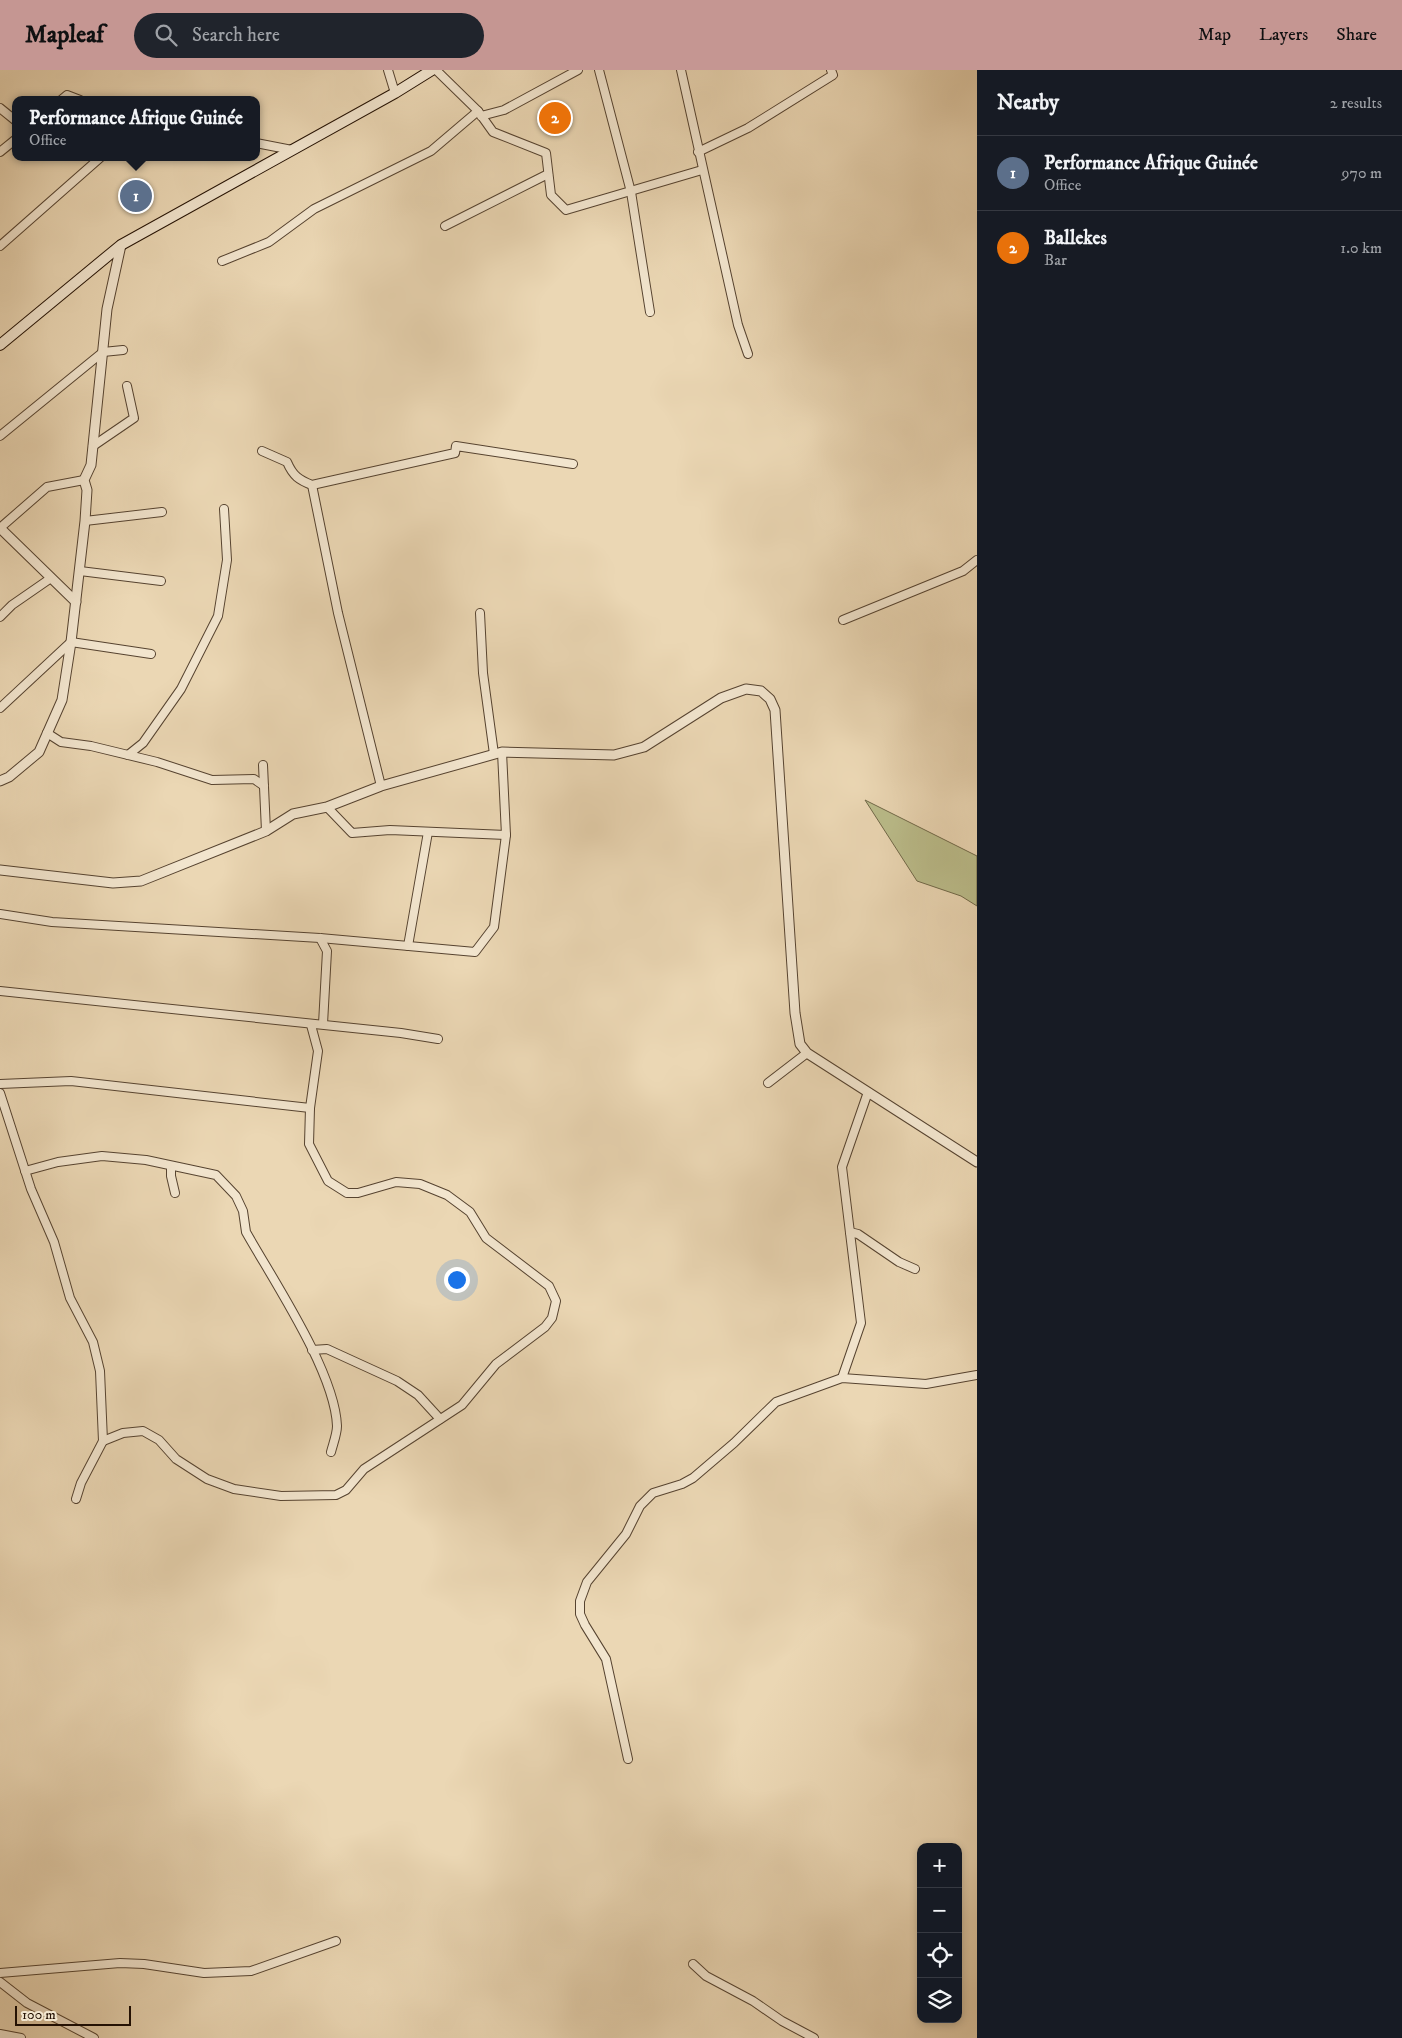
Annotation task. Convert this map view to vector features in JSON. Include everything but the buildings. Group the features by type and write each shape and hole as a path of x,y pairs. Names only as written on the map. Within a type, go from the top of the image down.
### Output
{"main road":[{"path":"0,345 121,245 395,93 432,70"}],"street":[{"path":"388,70 395,93"},
{"path":"436,70 479,114 493,132 546,153 551,195 566,210 702,170"},
{"path":"222,261 269,242 314,209 431,151 479,114 504,110 578,70"},
{"path":"599,70 631,192 650,312"},
{"path":"681,70 738,325 748,354"},
{"path":"698,152 756,124 833,75 831,70"},
{"path":"0,108 12,118"},
{"path":"0,152 12,142"},
{"path":"260,144 292,150"},
{"path":"0,246 97,161"},
{"path":"445,226 548,174"},
{"path":"0,781 9,777 39,752 62,700 72,642 85,521 87,490 84,480 91,465 107,308 121,245"},
{"path":"0,436 104,352 123,350"},
{"path":"93,446 134,418 127,386"},
{"path":"262,451 287,462 292,474 300,481 312,485 455,453 456,446 573,464"},
{"path":"76,602 0,528 47,487 84,480"},
{"path":"312,485 338,613 382,786"},
{"path":"128,755 143,743 181,689 218,616 227,560 224,509"},
{"path":"85,521 162,512"},
{"path":"843,620 963,571 977,560"},
{"path":"80,571 161,581"},
{"path":"0,617 51,578"},
{"path":"0,914 52,922 320,938 475,952 494,927 506,835 498,753 483,673 480,613"},
{"path":"72,642 151,654"},
{"path":"0,708 72,642"},
{"path":"0,870 113,883 141,881 266,831 293,814 327,807 382,786 498,753 614,755 644,747 721,698 746,688 761,691 770,699 775,710 795,1013 800,1044 807,1053 977,1162"},
{"path":"47,733 61,742 128,755 212,780 254,779 264,786"},
{"path":"263,765 266,831"},
{"path":"327,807 352,833 390,830 506,835"},
{"path":"408,946 428,832"},
{"path":"320,938 327,951 323,1024"},
{"path":"0,991 310,1025 323,1024 400,1032 438,1039"},
{"path":"103,1440 123,1432 143,1431 159,1440 176,1459 207,1479 234,1489 282,1496 336,1495 346,1490 364,1469 462,1405 496,1364 545,1327 552,1318 556,1301 548,1286 486,1238 470,1212 447,1195 420,1184 396,1182 358,1193 347,1193 328,1181 309,1144 310,1108 318,1051 310,1025"},
{"path":"768,1083 807,1053"},
{"path":"0,1084 71,1081 310,1108"},
{"path":"842,1378 861,1324 842,1167 868,1092"},
{"path":"0,1093 30,1189 54,1242 70,1298 93,1342 100,1371 103,1440 81,1484 76,1499"},
{"path":"25,1171 58,1162 102,1156 146,1160 216,1175 236,1196 243,1211 246,1232 312,1350 331,1392 337,1427 330,1452"},
{"path":"172,1167 171,1176 175,1193"},
{"path":"850,1232 858,1234 899,1262 915,1269"},
{"path":"312,1350 327,1349 397,1381 418,1395 440,1419"},
{"path":"628,1759 606,1659 580,1614 580,1601 587,1582 626,1534 640,1506 653,1493 682,1484 693,1478 734,1443 776,1402 842,1378 926,1384 977,1375"},
{"path":"0,1974 120,1963 144,1964 204,1973 251,1971 336,1941"},
{"path":"693,1964 706,1976 753,2001 782,2021 814,2038"},
{"path":"0,1982 27,2003 94,2038"},
{"path":"0,2034 21,2038"}],"green space":[{"path":"865,800 977,856 977,906 961,896 917,881"}],"place":[{"name":"Ballekes","path":"555,118"},
{"name":"Performance Afrique Guinée","path":"136,196"}]}
